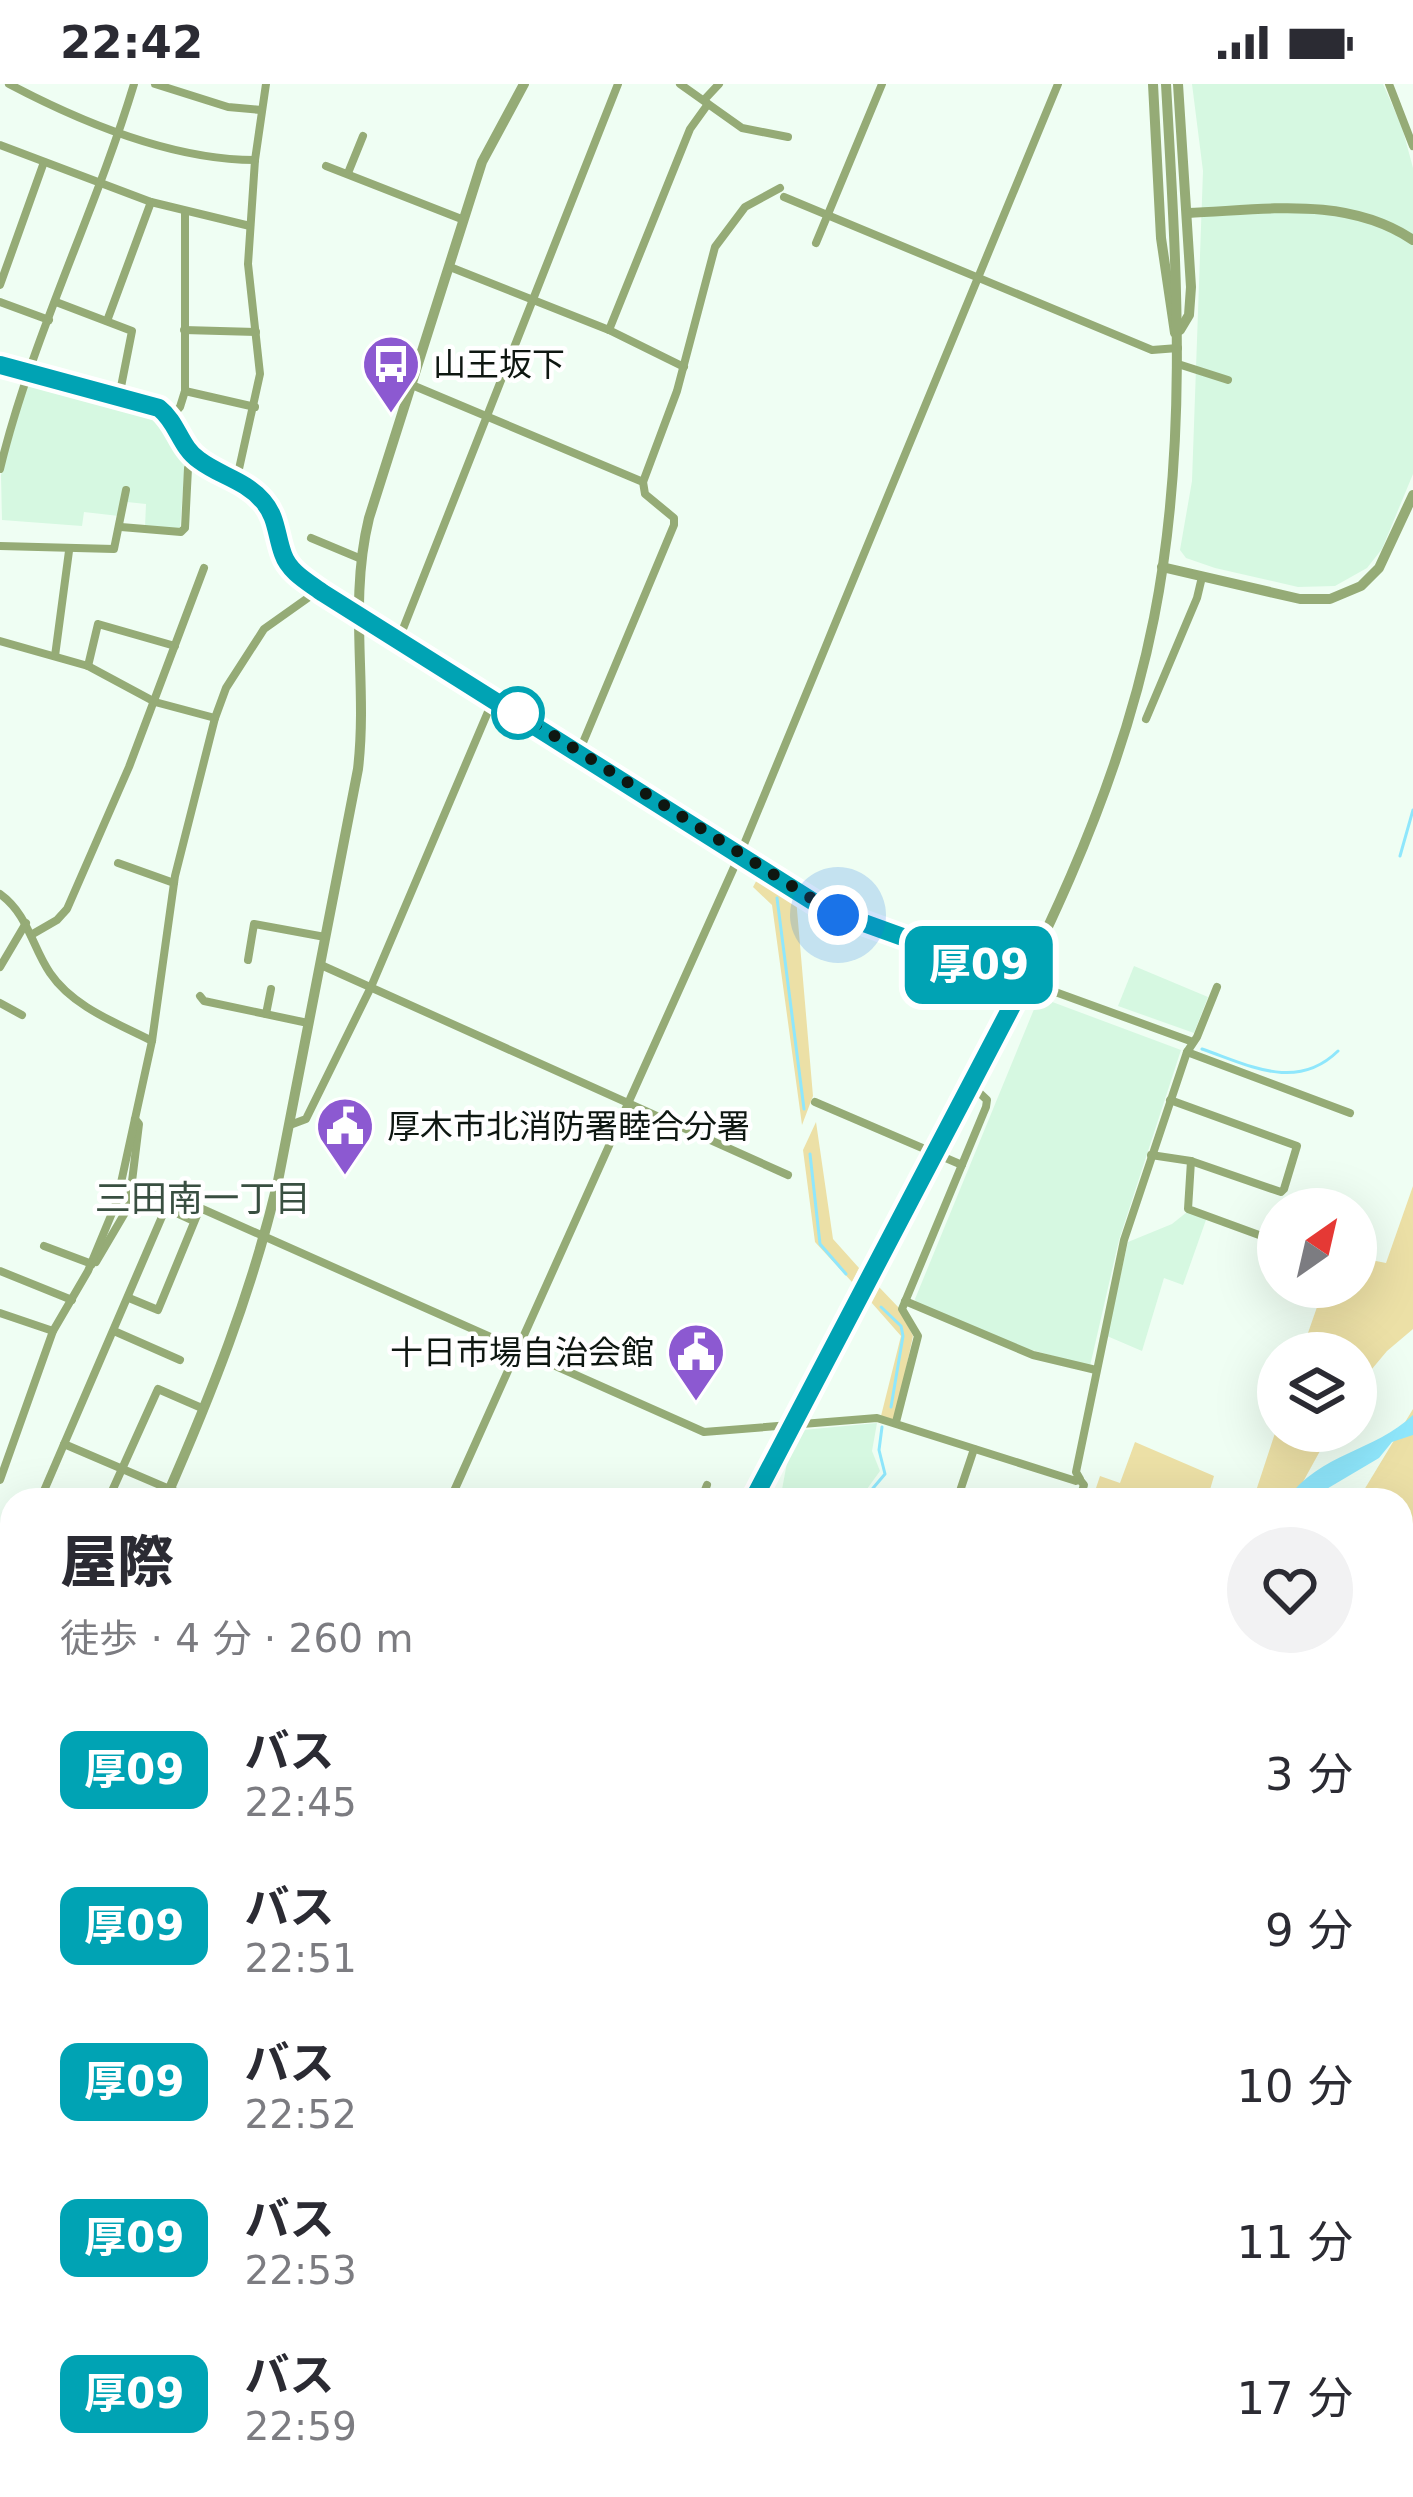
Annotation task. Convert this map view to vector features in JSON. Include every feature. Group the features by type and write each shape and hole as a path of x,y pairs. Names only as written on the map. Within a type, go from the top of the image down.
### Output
{"street":[{"path":"0,469 27,374 134,84"},
{"path":"155,84 192,98 261,110"},
{"path":"192,98 196,84"},
{"path":"237,478 260,374 248,293 255,160 266,84"},
{"path":"171,1488 233,1339 266,1235 289,1126 358,769 364,720 356,614 359,558 482,162 524,84"},
{"path":"399,639 618,84"},
{"path":"680,84 742,128 788,136"},
{"path":"609,330 691,129 719,84"},
{"path":"816,243 882,84"},
{"path":"455,1488 740,854 1058,84"},
{"path":"1153,84 1163,256 1179,348"},
{"path":"758,1488 1025,981 1074,874 1135,700 1162,567 1178,428 1179,332 1166,84"},
{"path":"1178,84 1188,213 1189,315 1179,332"},
{"path":"1389,84 1413,146"},
{"path":"4,86 191,156 255,160"},
{"path":"348,173 358,139"},
{"path":"0,158 3,146 151,202 250,226"},
{"path":"0,286 44,162"},
{"path":"326,166 464,220"},
{"path":"579,752 676,521 645,494 643,482 684,367 715,247 745,207 782,193 1152,350 1179,348"},
{"path":"107,321 151,202"},
{"path":"1188,213 1334,209 1376,220 1413,240"},
{"path":"171,417 185,391 185,211"},
{"path":"450,267 609,330 684,367"},
{"path":"0,302 49,320"},
{"path":"56,302 132,331 119,397"},
{"path":"184,330 256,332"},
{"path":"1178,364 1228,380"},
{"path":"0,365 159,408 171,417 198,459 237,478 266,504 283,556 294,572 838,915 1194,1042"},
{"path":"412,385 643,482"},
{"path":"185,391 255,406"},
{"path":"121,527 181,532 188,468 198,459"},
{"path":"0,546 114,549 126,490"},
{"path":"1162,567 1300,599 1344,595 1379,568 1413,495"},
{"path":"311,538 359,558"},
{"path":"55,657 70,551"},
{"path":"32,935 67,909 204,568"},
{"path":"1146,719 1197,598 1202,575"},
{"path":"0,1480 53,1331 90,1268 117,1201 152,1041 174,883 215,718 226,688 264,629 319,590"},
{"path":"88,665 98,624 175,646"},
{"path":"0,640 88,665 154,702 215,718"},
{"path":"289,1126 306,1119 371,987 494,698"},
{"path":"118,863 174,883"},
{"path":"0,894 26,923 49,972 68,994 152,1041"},
{"path":"0,967 26,923"},
{"path":"248,960 254,924 325,937"},
{"path":"320,964 788,1175"},
{"path":"1083,1488 1076,1472 1124,1240 1186,1052 1217,987"},
{"path":"266,1014 271,989"},
{"path":"200,996 308,1023"},
{"path":"0,1003 22,1016"},
{"path":"1186,1052 1350,1113"},
{"path":"896,1422 918,1336 902,1310 987,1100 970,1084"},
{"path":"1151,1155 1191,1161 1281,1192 1297,1146 1170,1100"},
{"path":"814,1102 962,1165"},
{"path":"90,1268 129,1206 139,1124 134,1118"},
{"path":"1191,1161 1188,1209 1257,1234"},
{"path":"129,1206 156,1194 200,1208 704,1432 877,1418 1080,1479"},
{"path":"129,1298 158,1310 200,1208"},
{"path":"45,1488 164,1212 194,1221"},
{"path":"44,1246 90,1268"},
{"path":"0,1270 71,1300"},
{"path":"905,1301 1033,1354 1096,1370"},
{"path":"0,1313 53,1331"},
{"path":"113,1331 180,1360"},
{"path":"113,1488 158,1389 204,1409"},
{"path":"64,1444 156,1488"},
{"path":"962,1488 974,1449"}],"shaded area":[{"path":"1192,84 1383,84 1402,127 1413,168 1413,474 1382,549 1367,568 1335,586 1298,587 1215,568 1186,558 1180,550 1192,481 1203,171"},
{"path":"32,381 152,413 166,421 185,462 180,529 145,527 146,504 127,502 119,516 84,512 82,526 2,520 1,475"},
{"path":"760,874 796,898 813,1096 802,1125 772,905 753,887"},
{"path":"1134,966 1208,997 1194,1033 1118,1006"},
{"path":"1039,997 1181,1050 1119,1240 1090,1366 1021,1347 916,1304 915,1299"},
{"path":"816,1122 833,1239 859,1268 852,1282 815,1242 803,1150"},
{"path":"1413,1186 1413,1329 1377,1363 1377,1332 1308,1332 1317,1308 1377,1308 1377,1261 1386,1263"},
{"path":"1187,1212 1207,1217 1183,1285 1164,1278 1142,1351 1107,1336 1128,1242 1172,1224"},
{"path":"879,1287 899,1308 913,1336 895,1420 881,1416 901,1336 871,1302"},
{"path":"1413,1409 1413,1488 1365,1488"},
{"path":"877,1423 872,1451 880,1471 868,1488 782,1488 788,1457 803,1430"},
{"path":"1135,1442 1214,1476 1210,1488 1096,1488 1100,1476 1120,1483"},
{"path":"1269,1452 1319,1452 1300,1488 1257,1488"}],"water":[{"path":"1413,1415 1413,1435 1392,1442 1379,1458 1328,1488 1296,1488 1351,1452 1377,1452 1377,1439"}],"waterway":[{"path":"1400,856 1413,810"},
{"path":"777,898 804,1109"},
{"path":"1202,1049 1289,1073 1322,1063 1338,1051"},
{"path":"810,1154 820,1244 846,1274"},
{"path":"881,1307 901,1326 903,1336 891,1407"},
{"path":"873,1488 885,1474 879,1450 882,1427"}],"bus line":[{"name":"厚09","path":"0,365 159,408 171,417 200,462 237,478 266,504 283,556 294,572 323,593 825,909 1025,981 759,1488"}],"place":[{"name":"山王坂下","path":"391,415"},
{"name":"厚木市北消防署睦合分署","path":"345,1177"},
{"name":"十日市場自治会館","path":"696,1403"}],"district":[{"name":"三田南一丁目","path":"203,1198"}],"route":[{"path":"518,713 838,915"}]}
